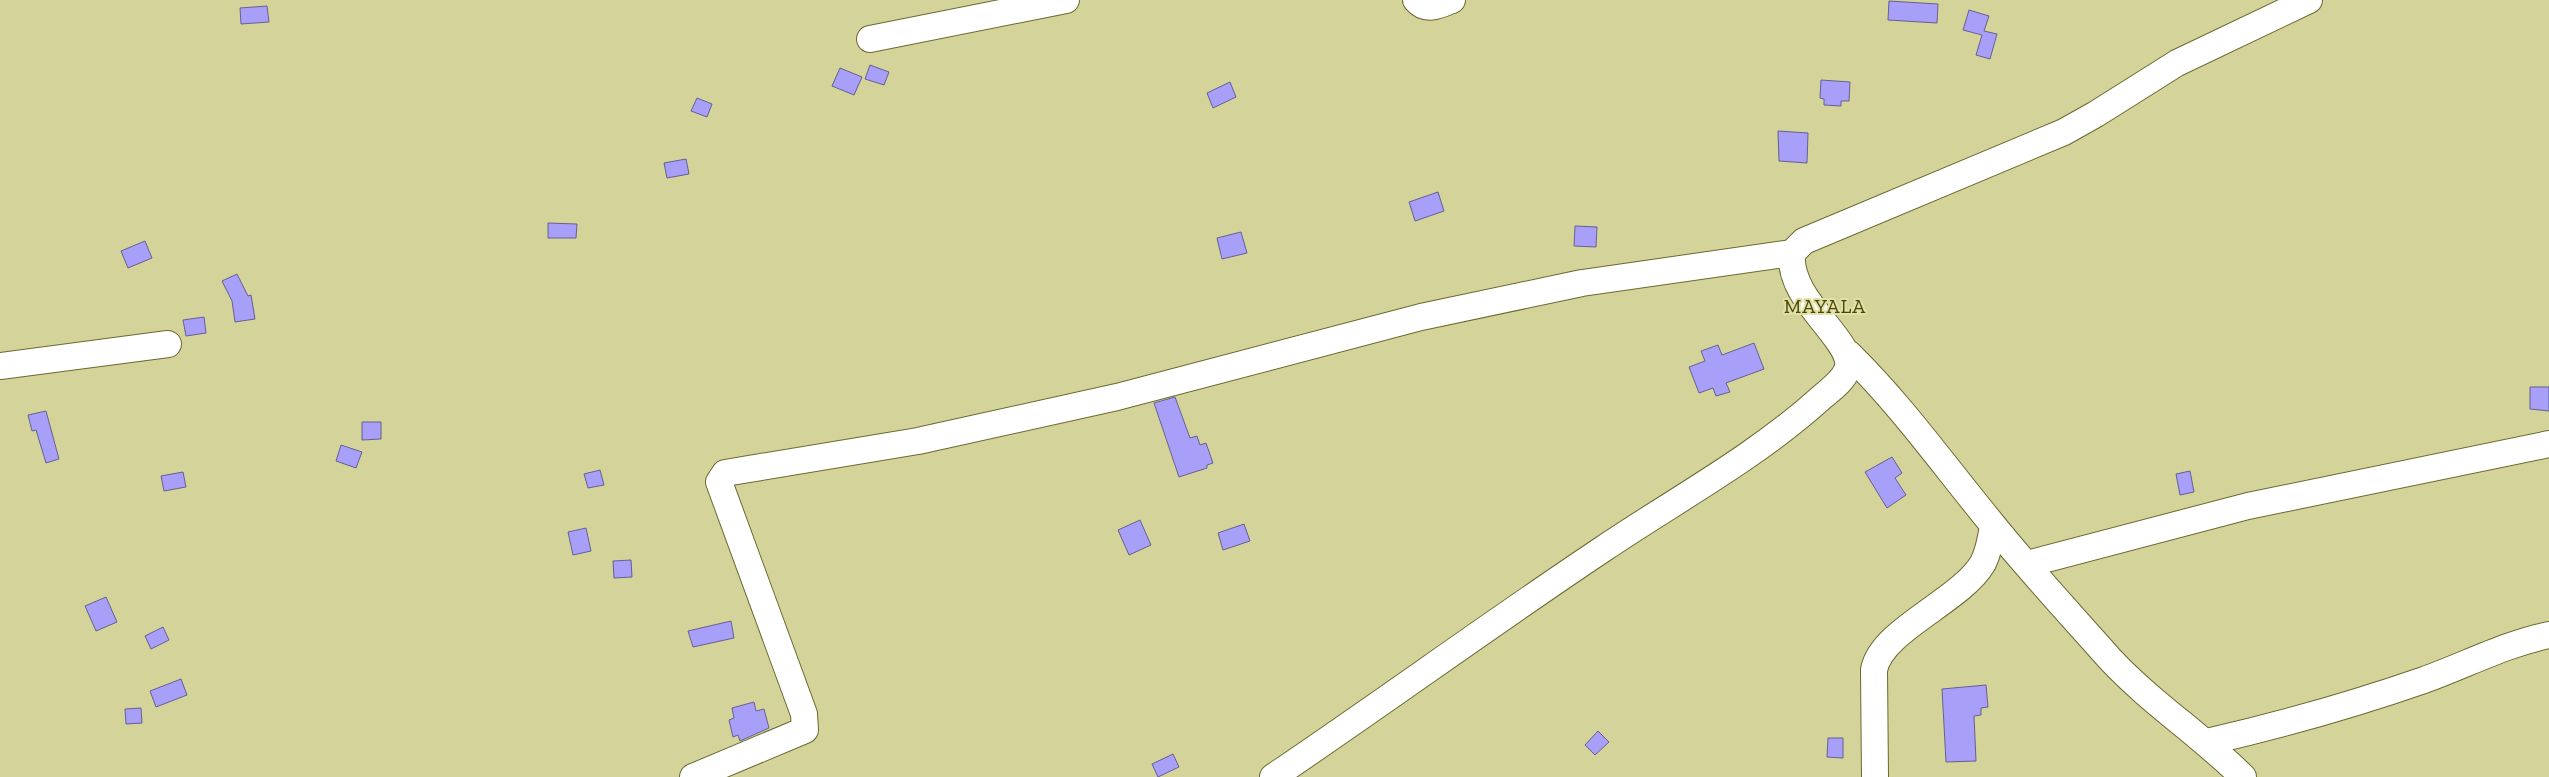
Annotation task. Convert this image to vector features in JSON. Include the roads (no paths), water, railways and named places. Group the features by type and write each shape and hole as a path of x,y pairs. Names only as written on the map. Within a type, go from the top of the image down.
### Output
{"street":[{"path":"870,39 1066,0"},
{"path":"1416,0 1420,4 1433,8 1452,0"},
{"path":"693,777 805,730 804,714 719,482 725,473 918,441 1107,399 1421,318 1582,283 1792,253 1804,241 1817,234 1938,186 2064,132 2176,63 2309,0"},
{"path":"1792,253 1793,274 1799,287 1849,354 1882,386 1909,418 1993,526 2129,679 2207,742 2243,777"},
{"path":"0,366 168,344"},
{"path":"1273,777 1604,548 1724,471 1779,433 1839,382 1848,369 1849,354"},
{"path":"2027,564 2248,506 2549,444"},
{"path":"1875,777 1874,677 1877,658 1904,631 1975,574 1990,547 1993,526"},
{"path":"2207,742 2302,720 2431,678 2510,645 2549,635"}],"district":[{"name":"MAYALA","path":"1825,306"}]}
